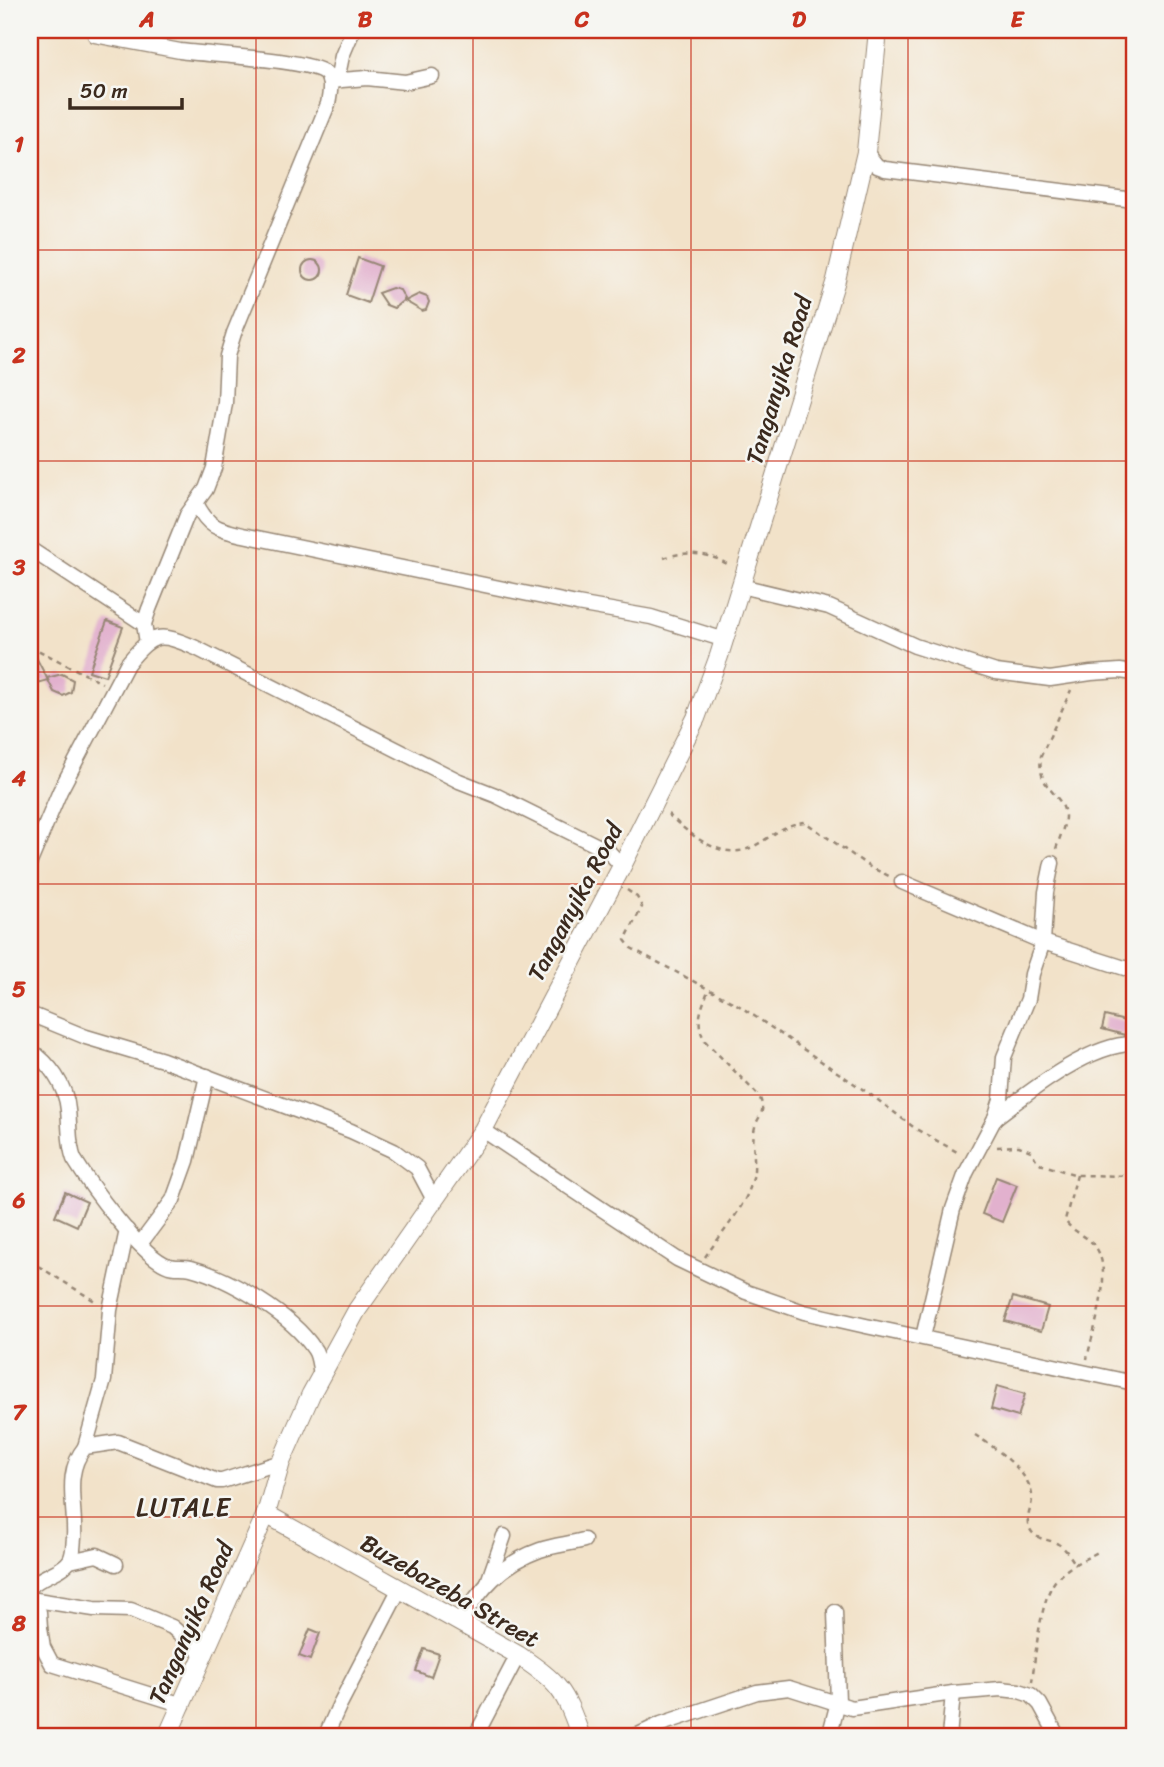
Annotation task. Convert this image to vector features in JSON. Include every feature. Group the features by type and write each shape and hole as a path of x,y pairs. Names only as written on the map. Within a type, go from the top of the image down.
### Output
{"street":[{"path":"147,643 144,624 187,515 206,489 214,468 225,402 227,356 234,333 328,104 333,80 353,30"},
{"name":"Tanganyika Road","path":"167,1737 266,1514 281,1462 321,1374 357,1310 483,1130 622,866 696,718 725,640 836,280 866,152 878,30"},
{"path":"95,35 183,51 287,62 314,68 333,80 367,78 405,82 432,76"},
{"path":"866,152 877,166 885,169 1134,200"},
{"path":"196,503 203,517 215,528 651,617 725,640"},
{"path":"30,549 144,624"},
{"path":"742,581 829,607 915,646 996,672 1050,679 1120,671 1134,673"},
{"path":"30,862 34,841 127,664 140,648 156,637 171,637 459,781 495,795 608,851 622,866"},
{"path":"923,1337 953,1209 1001,1099 1004,1057 1028,999 1032,974 1043,942 1046,892 1052,863"},
{"path":"902,882 1043,942 1134,971"},
{"path":"30,1014 86,1037 207,1076 351,1131 394,1151 417,1168 434,1200"},
{"path":"995,1118 1094,1054 1122,1044 1134,1044"},
{"path":"30,1050 44,1061 61,1085 68,1108 70,1150 74,1159 127,1230 140,1244 169,1266 189,1267 237,1287 284,1318 316,1350 321,1374"},
{"path":"140,1244 173,1200 187,1161 207,1076"},
{"path":"483,1130 660,1248 696,1269 747,1293 804,1312 1134,1383"},
{"path":"30,1587 39,1578 62,1569 70,1561 74,1523 70,1483 75,1462 85,1447 104,1380 110,1310 127,1230"},
{"path":"85,1447 118,1443 217,1481 281,1462"},
{"name":"Buzebazeba Street","path":"266,1514 518,1656 561,1689 581,1737"},
{"path":"487,1584 503,1536"},
{"path":"459,1623 478,1593 510,1564 541,1550 584,1540"},
{"path":"70,1561 97,1555 116,1564"},
{"path":"326,1737 345,1693 399,1590"},
{"path":"30,1602 131,1610 173,1627 204,1655"},
{"path":"30,1602 39,1612 43,1647 52,1664 183,1705"},
{"path":"829,1737 838,1702 835,1612"},
{"path":"30,1648 40,1628"},
{"path":"475,1737 518,1656"},
{"path":"634,1737 661,1724 757,1692 789,1688 852,1708 953,1692 1002,1689 1020,1691 1031,1695 1040,1704 1058,1737"},
{"path":"949,1737 953,1692"}],"path":[{"path":"664,558 676,554 699,554 723,561 742,581"},
{"path":"30,646 114,688"},
{"path":"1052,863 1065,815 1064,809 1039,773 1041,757 1080,674"},
{"path":"655,802 703,842 731,851 751,848 792,823 805,822 870,867 902,882"},
{"path":"609,889 627,890 641,902 640,913 627,935 626,944 709,988 767,1024 923,1133 976,1154 1019,1146 1031,1152 1043,1165 1077,1175 1134,1176"},
{"path":"696,1269 737,1210 751,1183 754,1170 753,1135 764,1106 759,1097 705,1041 699,1030 698,1018 709,988"},
{"path":"1077,1175 1065,1220 1069,1227 1096,1246 1103,1268 1097,1315 1085,1372"},
{"path":"30,1261 110,1310"},
{"path":"975,1435 995,1448 1027,1482 1032,1492 1027,1520 1029,1528 1042,1539 1058,1544 1076,1565"},
{"path":"1031,1695 1052,1585 1076,1565 1100,1551"}],"building":[{"path":"358,258 380,266 368,303 346,295"},
{"path":"312,260 319,263 322,270 319,277 312,280 305,277 302,270 305,263"},
{"path":"392,288 400,290 405,299 394,308 386,305 378,293"},
{"path":"419,294 427,297 429,302 426,310 422,311 405,301"},
{"path":"107,621 123,627 105,676 89,671"},
{"path":"30,646 48,680 30,685"},
{"path":"62,674 73,680 71,692 63,696 54,692 47,678"},
{"path":"1105,1016 1129,1022 1125,1035 1102,1029"},
{"path":"996,1177 1017,1185 1002,1222 982,1214"},
{"path":"65,1192 87,1202 77,1226 55,1216"},
{"path":"1013,1297 1048,1307 1041,1331 1005,1321"},
{"path":"997,1386 1025,1394 1018,1417 991,1409"},
{"path":"310,1629 320,1633 310,1660 299,1656"},
{"path":"424,1649 439,1654 431,1677 416,1671"}],"district":[{"name":"LUTALE","path":"184,1507"}]}
